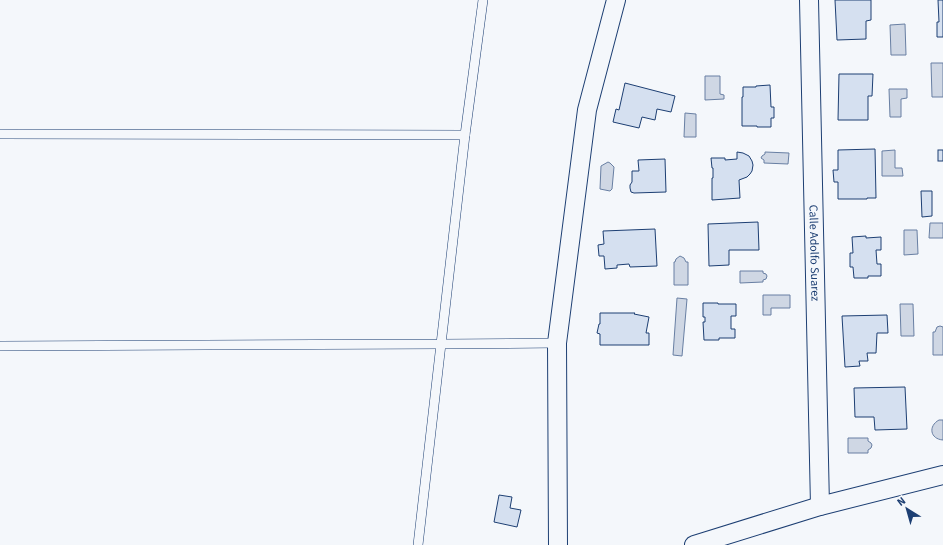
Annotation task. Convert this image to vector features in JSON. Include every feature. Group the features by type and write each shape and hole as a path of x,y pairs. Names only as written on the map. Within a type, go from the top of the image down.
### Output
{"street":[{"path":"558,545 557,343 587,110 616,0"},
{"name":"Calle Adolfo Suarez","path":"809,0 820,506"},
{"path":"694,545 820,506 943,475"}],"lane":[{"path":"418,545 465,135 483,0"},
{"path":"0,134 465,135"},
{"path":"0,346 557,343"}],"shaded area":[{"path":"905,24 906,55 891,55 890,25"},
{"path":"931,63 943,63 943,97 932,97"},
{"path":"705,76 720,76 720,94 724,95 724,99 705,100"},
{"path":"889,89 907,89 907,98 901,99 901,117 890,117"},
{"path":"685,113 696,114 696,137 684,137"},
{"path":"895,150 895,168 902,168 903,176 882,176 882,151"},
{"path":"765,152 789,153 788,164 764,163 764,160 761,158"},
{"path":"608,162 614,167 612,189 610,191 600,189 601,166"},
{"path":"930,223 943,223 943,238 929,238"},
{"path":"904,230 917,230 918,254 904,255"},
{"path":"680,256 688,262 688,285 674,285 674,262"},
{"path":"740,271 763,271 763,273 767,276 763,282 740,283"},
{"path":"763,295 790,295 790,308 771,308 771,315 763,315"},
{"path":"677,298 687,299 682,356 673,355"},
{"path":"900,304 913,304 914,336 901,336"},
{"path":"937,327 943,327 943,355 933,355 933,332 935,332"},
{"path":"939,420 943,420 943,440 935,437 932,432 933,426"},
{"path":"848,438 868,438 868,441 872,445 868,450 868,453 848,453"}],"building":[{"path":"835,0 871,0 871,20 866,21 866,39 837,40"},
{"path":"938,0 943,0 943,37 937,37 937,22 939,22"},
{"path":"839,74 873,74 872,96 868,96 868,120 838,120"},
{"path":"625,83 675,96 671,112 657,109 655,120 642,117 639,128 613,122 616,109 619,110"},
{"path":"770,85 771,107 774,107 774,118 771,118 771,127 742,126 743,87"},
{"path":"875,149 876,198 838,199 838,182 834,182 833,170 838,170 838,150"},
{"path":"938,150 943,150 943,161 938,161"},
{"path":"737,152 749,156 753,165 750,174 739,180 740,198 712,200 713,168 711,158 725,158 725,160 737,159"},
{"path":"665,159 666,192 631,192 630,185 632,182 632,171 639,171 638,160"},
{"path":"921,191 932,191 932,216 922,217"},
{"path":"758,222 759,250 729,250 729,265 709,266 708,224"},
{"path":"655,229 657,266 630,267 629,264 617,265 617,268 605,269 604,256 599,256 598,245 604,244 603,231"},
{"path":"866,236 866,238 881,237 881,250 876,250 877,264 881,264 881,276 854,278 853,267 850,267 850,253 853,253 852,237"},
{"path":"703,303 736,304 736,316 731,316 731,329 735,329 735,338 704,340 703,322 705,322 705,317 703,317"},
{"path":"600,313 635,313 634,314 649,317 646,333 649,333 649,345 600,345 600,334 597,333 600,324"},
{"path":"887,315 888,333 877,333 876,353 867,353 868,361 859,361 860,366 845,367 842,316"},
{"path":"905,387 907,429 875,430 874,417 855,417 854,388"},
{"path":"499,495 512,497 510,508 521,510 517,527 494,522"}]}
